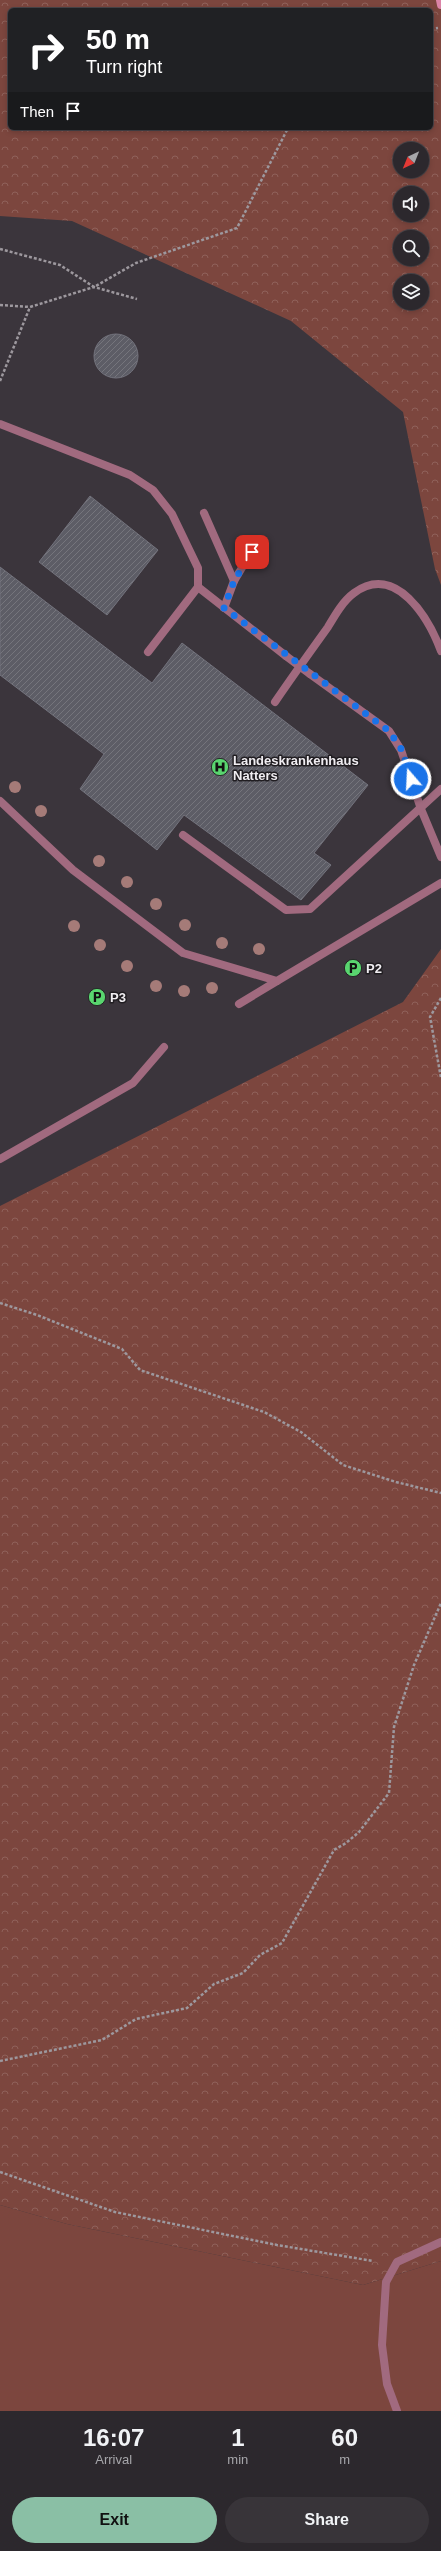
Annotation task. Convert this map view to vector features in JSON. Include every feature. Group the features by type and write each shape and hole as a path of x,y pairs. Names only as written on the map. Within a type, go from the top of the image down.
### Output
{"street":[{"path":"440,0 441,5"},
{"path":"0,424 130,476 153,490 172,514 198,568 198,587 148,652"},
{"path":"204,513 234,581"},
{"path":"224,608 234,581 252,552"},
{"path":"275,702 347,599 365,587 378,585 389,587 410,598 423,615 441,651"},
{"path":"198,587 286,656 389,731 402,750 421,809 441,857"},
{"path":"183,835 286,910 310,908 441,790"},
{"path":"0,801 73,870 183,953 277,981"},
{"path":"239,1004 441,883"},
{"path":"0,1160 133,1082 164,1047"},
{"path":"397,2411 387,2384 382,2345 386,2282 397,2262 441,2242"}],"path":[{"path":"0,305 30,307 94,287 136,262 237,228 287,130"},
{"path":"0,249 60,265 94,287 137,299"},
{"path":"0,381 30,307"},
{"path":"441,998 430,1017 441,1078"},
{"path":"0,1303 37,1315 122,1349 140,1370 264,1412 301,1432 343,1465 396,1482 441,1492"},
{"path":"0,2061 102,2040 136,2019 187,2008 214,1984 243,1973 260,1955 282,1943 334,1850 346,1843 359,1832 389,1794 394,1727 414,1665 441,1603"},
{"path":"0,2172 114,2212 277,2245 367,2260 397,2262"}],"green space":[{"path":"0,0 441,0 441,585 435,569 403,412 291,321 72,221 0,216"},
{"path":"441,949 441,2261 363,2285 67,2224 0,2205 0,1206 403,1002"},
{"path":"0,2205 67,2224 363,2285 441,2261 441,2411 0,2411"}],"building":[{"path":"116,334 128,338 134,344 138,356 134,368 128,374 116,378 104,374 98,368 94,356 98,344 104,338"},
{"path":"90,496 158,550 107,615 39,562"},
{"path":"0,567 152,683 182,643 368,785 314,853 331,865 301,900 184,815 157,850 80,789 104,754 0,675"}],"place":[{"name":"Landeskrankenhaus Natters","path":"220,767"},
{"name":"P2","path":"353,968"},
{"name":"P3","path":"97,997"}],"route":[{"path":"252,552 234,581 224,608 310,674 389,731 402,750 411,779"}]}
